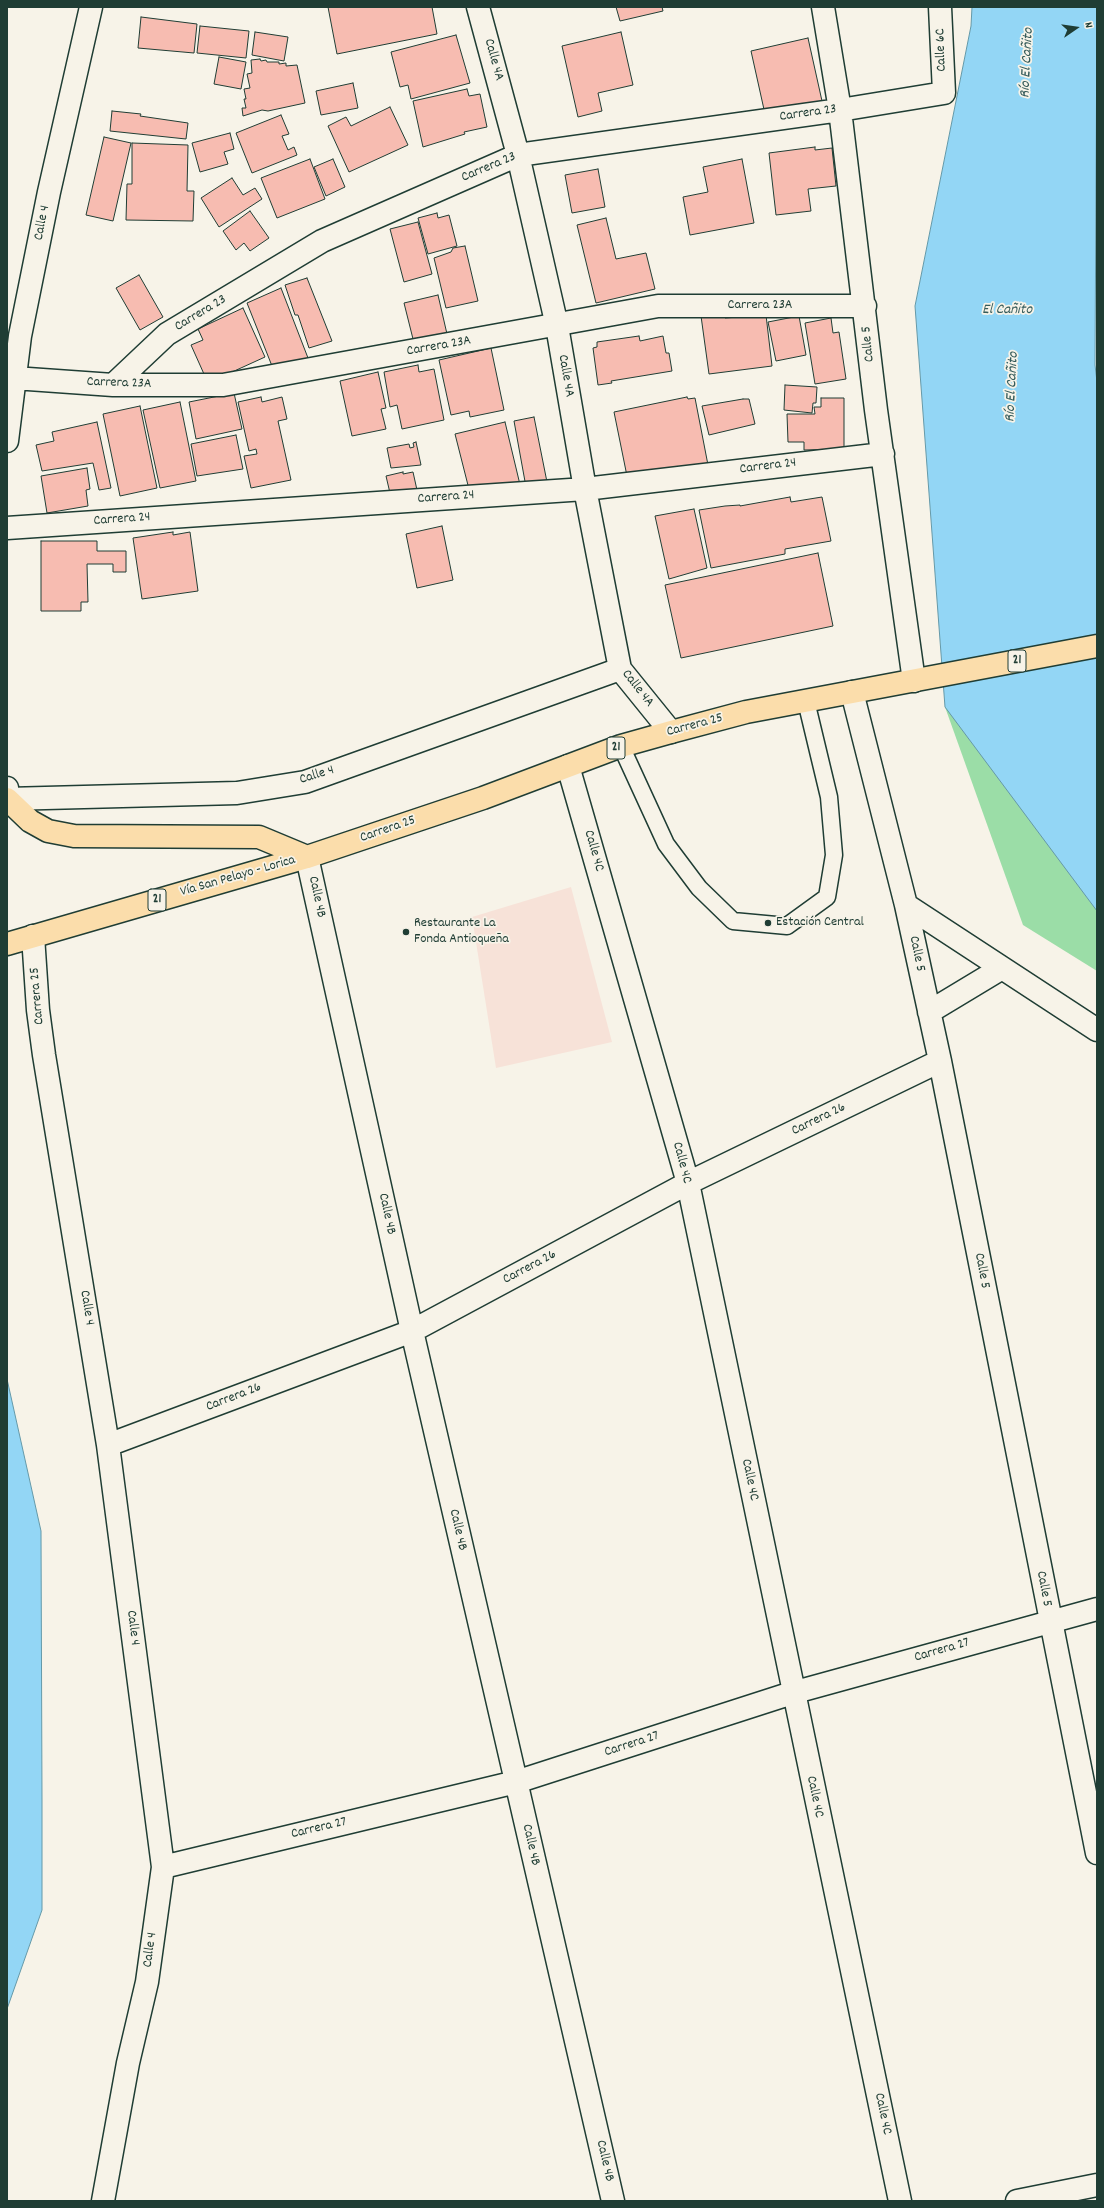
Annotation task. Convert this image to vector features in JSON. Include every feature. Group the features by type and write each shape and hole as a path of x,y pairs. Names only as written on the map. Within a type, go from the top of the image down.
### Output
{"main road":[{"name":"Carrera 25","path":"307,857 483,798 621,746 671,732 746,712 1097,646"},
{"path":"8,799 30,821 48,831 74,836 259,837 307,857"},
{"name":"Vía San Pelayo - Lorica","path":"7,944 307,857"}],"street":[{"name":"Calle 4","path":"7,441 14,378 14,335 49,192 91,7"},
{"name":"Calle 4A","path":"478,7 518,154 557,326 585,489 620,669 671,732"},
{"name":"Calle 5","path":"823,7 840,110 865,306 876,410 914,681"},
{"name":"Calle 6C","path":"940,7 944,93"},
{"name":"Carrera 23","path":"113,385 167,334 322,241 518,154 840,110 944,93"},
{"name":"Carrera 23A","path":"14,378 113,385 223,385 557,326 658,306 865,306"},
{"name":"Carrera 24","path":"7,528 585,489 883,454"},
{"name":"Calle 4","path":"8,799 237,792 305,782 620,669"},
{"name":"Calle 5","path":"852,692 906,905 940,1062 1097,1853"},
{"name":"Calle 4C","path":"568,766 688,1183 792,1693 900,2201"},
{"path":"7,788 8,799"},
{"name":"Calle 4B","path":"307,857 412,1331 613,2201"},
{"path":"906,905 1097,1030"},
{"name":"Carrera 25","path":"33,936 38,1010 44,1055"},
{"path":"929,1012 1002,968"},
{"name":"Calle 4","path":"44,1055 108,1445 163,1867 147,1982 128,2063 103,2201"},
{"name":"Carrera 26","path":"108,1445 412,1331 688,1183 940,1062"},
{"name":"Carrera 27","path":"163,1867 516,1782 792,1693 1097,1609"},
{"path":"1017,2201 1097,2185"}],"lane":[{"path":"621,746 666,844 699,888 733,921 787,926 827,897 834,855 829,797 806,701"}],"shaded area":[{"path":"571,887 612,1042 496,1068 472,917"}],"green space":[{"path":"1097,686 1097,971 1023,925 945,707"}],"water":[{"name":"El Cañito","path":"972,7 1097,7 1095,365 1097,382 1097,911 945,707 915,306 971,26"},
{"path":"7,1379 41,1531 42,1910 7,2009"}],"building":[{"path":"328,7 432,7 437,34 337,54"},
{"path":"616,7 662,7 663,11 620,21"},
{"path":"141,17 197,24 194,53 138,48"},
{"path":"200,26 249,31 246,58 197,53"},
{"path":"255,32 288,37 284,61 252,55"},
{"path":"621,32 633,85 598,93 602,111 578,117 562,46"},
{"path":"456,35 470,83 411,99 408,85 400,87 391,52"},
{"path":"808,38 822,101 765,114 751,51"},
{"path":"219,57 246,62 241,89 214,84"},
{"path":"260,59 261,61 266,60 267,62 279,62 279,64 286,63 286,66 297,65 305,103 268,111 262,110 243,116 242,108 246,108 244,89 250,88 247,74 252,73 251,60"},
{"path":"353,83 358,108 321,115 316,91"},
{"path":"467,89 469,96 480,94 487,127 464,132 465,134 423,147 413,101"},
{"path":"390,107 408,145 349,172 328,126 346,117 351,126"},
{"path":"112,111 141,114 140,116 188,123 186,139 110,131"},
{"path":"281,115 289,134 282,136 288,150 294,147 297,155 252,173 236,133"},
{"path":"230,133 234,149 224,152 228,164 200,172 192,143"},
{"path":"104,137 131,143 113,221 86,215"},
{"path":"132,143 188,145 187,191 194,191 193,221 126,220 127,184 132,184"},
{"path":"815,147 815,150 832,148 836,186 808,189 811,211 776,215 769,153"},
{"path":"310,159 325,199 277,218 261,178"},
{"path":"333,159 345,187 326,196 314,167"},
{"path":"742,159 754,223 690,235 683,197 708,192 703,167"},
{"path":"598,169 605,207 572,213 565,175"},
{"path":"232,178 243,195 255,188 262,199 219,227 201,198"},
{"path":"250,211 269,238 250,251 244,243 236,250 223,231"},
{"path":"437,213 438,218 449,215 457,246 428,254 418,218"},
{"path":"606,218 616,259 646,253 655,289 596,303 577,225"},
{"path":"418,222 432,274 404,282 390,229"},
{"path":"465,246 478,301 446,308 434,258 451,252 453,248"},
{"path":"139,275 163,317 140,330 116,288"},
{"path":"307,278 332,341 309,348 298,315 295,315 285,285"},
{"path":"281,288 308,358 291,364 290,362 272,366 247,303"},
{"path":"438,295 447,334 414,343 404,303"},
{"path":"243,308 265,357 208,383 191,345 203,340 198,329"},
{"path":"724,313 725,318 766,315 772,366 709,374 701,316"},
{"path":"799,316 806,355 776,361 768,322"},
{"path":"831,318 833,333 839,332 846,379 815,384 805,323"},
{"path":"639,336 640,341 663,336 666,353 669,353 672,371 611,381 612,383 598,385 593,348 597,347 597,342"},
{"path":"491,348 504,410 470,417 469,411 451,415 439,360"},
{"path":"418,365 419,372 434,369 444,420 402,429 397,405 390,407 384,372"},
{"path":"378,372 386,408 381,409 386,429 352,436 340,381"},
{"path":"785,385 817,387 816,403 813,403 812,413 784,410"},
{"path":"234,393 242,429 196,439 189,402"},
{"path":"261,397 262,402 282,397 287,419 278,421 291,480 251,488 244,456 257,454 256,449 249,451 238,402"},
{"path":"687,397 688,399 695,398 708,465 628,481 614,412"},
{"path":"821,398 844,398 844,449 804,450 804,442 788,442 787,414 815,414 814,407 821,407"},
{"path":"749,399 755,424 709,435 702,406"},
{"path":"180,402 196,481 160,488 143,410"},
{"path":"140,406 157,488 120,496 103,414"},
{"path":"534,417 547,482 526,487 514,421"},
{"path":"97,422 111,488 99,490 93,463 42,471 36,445 54,441 52,432"},
{"path":"505,422 522,493 473,505 455,434"},
{"path":"236,435 243,469 197,476 191,444"},
{"path":"416,442 421,465 391,468 387,448 409,444 410,448 414,447 413,443"},
{"path":"87,468 90,489 86,490 88,506 47,513 41,476"},
{"path":"403,472 403,474 413,472 419,499 393,506 386,476"},
{"path":"790,497 791,502 822,497 831,541 785,549 785,554 711,568 699,510 725,506 740,506"},
{"path":"694,509 707,568 669,579 655,516"},
{"path":"442,526 453,580 417,588 406,534"},
{"path":"173,532 173,535 190,532 198,591 142,599 133,538"},
{"path":"41,541 97,541 97,551 126,551 126,572 113,572 113,564 87,564 88,602 81,602 81,611 41,611"},
{"path":"818,553 833,626 681,658 665,585"}],"place":[{"name":"Estación Central","path":"768,923"},
{"name":"Restaurante La Fonda Antioqueña","path":"406,932"}],"water label":[{"name":"Río El Cañito","path":"1028,63"},
{"name":"Río El Cañito","path":"1013,387"}]}
